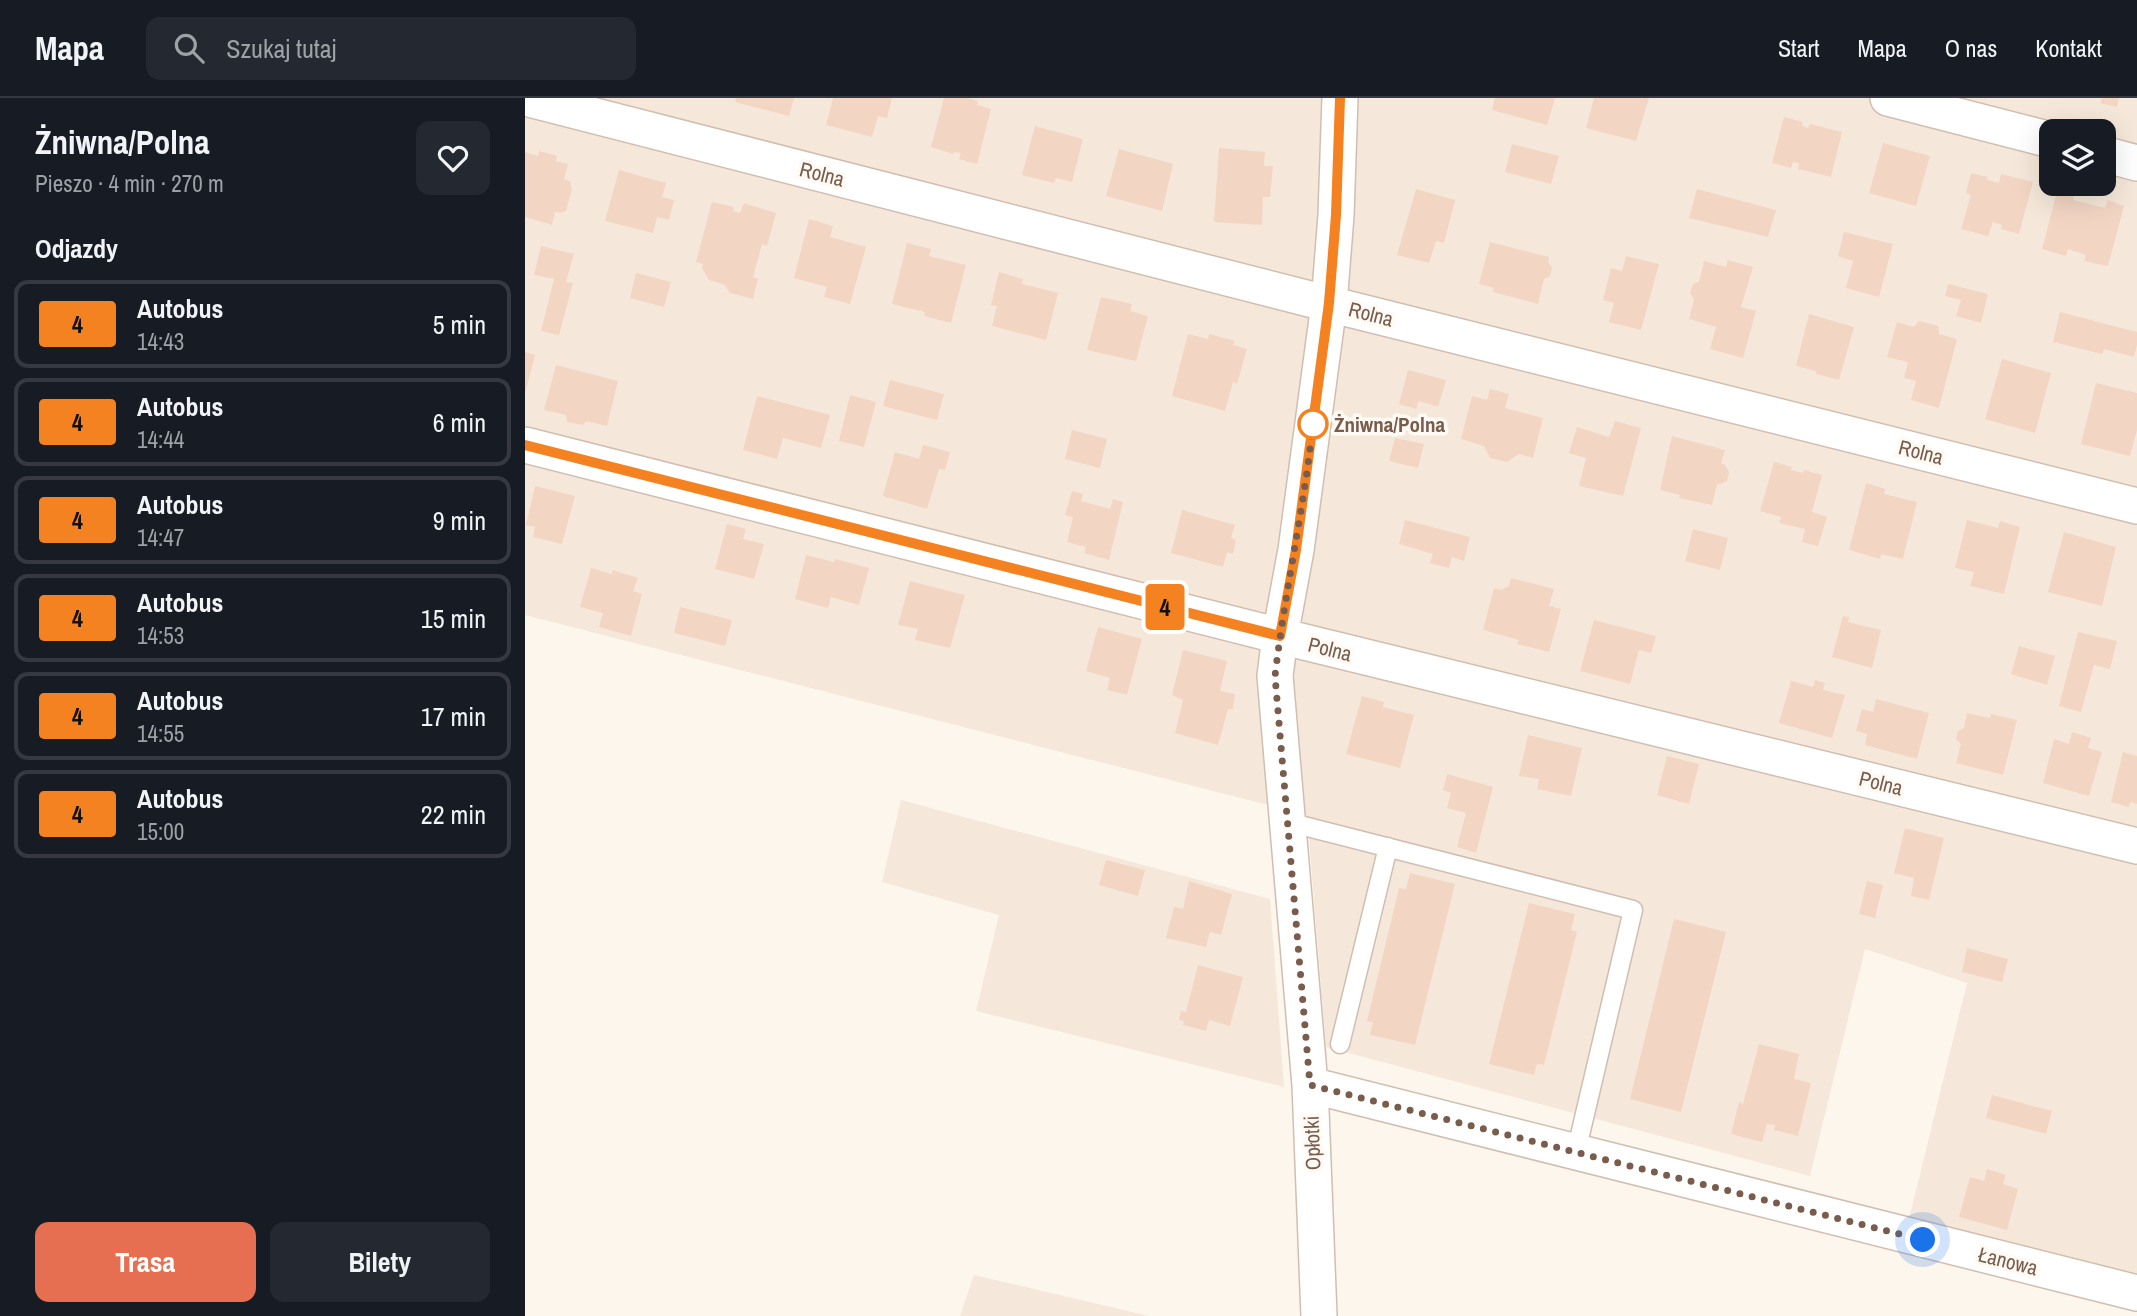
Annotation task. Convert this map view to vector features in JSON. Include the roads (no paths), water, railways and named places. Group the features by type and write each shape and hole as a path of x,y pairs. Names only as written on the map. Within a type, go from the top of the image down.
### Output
{"street":[{"name":"Rolna","path":"525,98 2137,506"},
{"name":"Opłotki","path":"1319,1316 1310,1085 1275,676 1296,550 1329,303 1336,215 1340,98"},
{"path":"1888,98 2039,137"},
{"path":"2116,157 2137,163"},
{"name":"Polna","path":"525,445 1280,636 2137,846"},
{"name":"Łanowa","path":"1310,1085 2137,1293"}],"lane":[{"path":"1288,822 1633,910 1576,1152"},
{"path":"1340,1044 1388,847"}],"place":[{"name":"Żniwna/Polna","path":"1313,424"}]}
